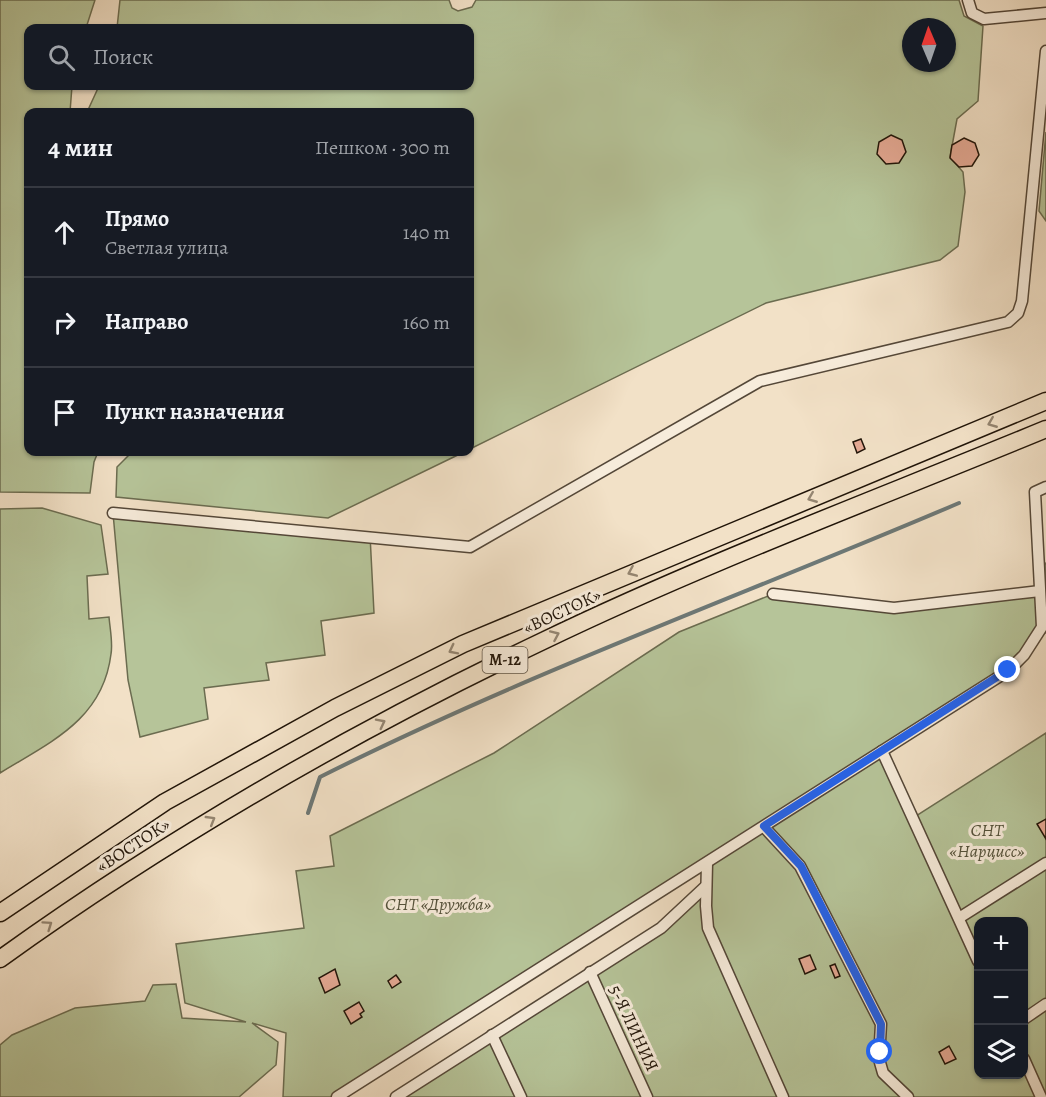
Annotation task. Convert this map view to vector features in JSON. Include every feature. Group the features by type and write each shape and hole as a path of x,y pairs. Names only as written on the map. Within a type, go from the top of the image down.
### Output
{"highway":[{"name":"«ВОСТОК»","path":"0,913 165,802 335,708 463,644 1046,401"},
{"name":"«ВОСТОК»","path":"0,959 142,861 350,739 467,679 654,590 1046,429"}],"street":[{"path":"968,0 972,13 984,19 1046,13"},
{"path":"113,513 470,547 760,381 1008,322 1018,313 1022,301 1046,51"},
{"path":"337,1097 1008,670 1024,655 1042,627 1035,492 1046,487"},
{"path":"773,594 894,608 1040,591"},
{"path":"882,751 974,952"},
{"path":"764,826 801,866 881,1024 879,1059 883,1073 908,1097"},
{"path":"707,863 708,928 783,1097"},
{"path":"958,918 1046,863"},
{"path":"396,1097 661,928 692,902 706,886"},
{"name":"5-Я ЛИНИЯ","path":"590,972 647,1097"},
{"path":"1028,1016 1046,1004"},
{"path":"492,1035 520,1097"},
{"path":"1028,1070 1041,1097"}],"green space":[{"path":"0,0 95,0 87,24 24,24 24,90 72,90 70,108 24,108 24,456 96,456 90,493 0,492"},
{"path":"120,0 449,0 452,8 458,11 472,7 476,0 959,0 964,16 983,26 978,101 957,119 950,157 963,172 965,192 958,246 940,260 766,303 474,447 474,108 89,108 97,90 474,90 474,24 117,24"},
{"path":"1046,132 1046,221 1039,211"},
{"path":"128,456 456,456 328,518 116,497 117,467"},
{"path":"42,508 101,525 108,574 87,576 89,619 109,617 111,654 106,677 86,712 55,739 0,773 0,509"},
{"path":"113,513 370,535 374,613 321,621 325,655 266,663 269,680 204,688 208,719 140,737 128,680"},
{"path":"1046,563 1046,633 1042,628 1024,655 882,751 913,818 1046,733 1046,1097 396,1097 661,928 706,886 707,864 336,1097 283,1097 286,1033 252,1023 278,1042 276,1065 239,1097 0,1097 0,1045 12,1035 75,1008 145,1001 153,985 176,984 182,1018 246,1022 185,1003 176,944 304,928 296,871 334,866 330,836 494,753 679,632 773,594 894,608 1039,591 1039,569"}],"building":[{"path":"891,135 902,140 906,152 899,163 886,164 877,154 879,142"},
{"path":"964,138 975,143 979,155 972,166 959,167 950,158 952,145"},
{"path":"861,439 865,449 857,453 853,442"},
{"path":"1046,819 1046,839 1037,824"},
{"path":"810,955 816,969 805,974 799,959"},
{"path":"835,964 840,976 835,978 830,966"},
{"path":"335,969 340,985 325,993 319,978"},
{"path":"396,975 401,982 392,988 388,981"},
{"path":"359,1002 364,1011 360,1014 362,1017 351,1024 344,1011"},
{"path":"949,1046 956,1059 945,1064 939,1052"}],"waterway":[{"path":"308,813 320,777 398,739 637,635 959,503"}],"route":[{"path":"880,1052 881,1024 801,866 764,826 1008,670"}],"park label":[{"name":"СНТ «Нарцисс»","path":"987,840"},
{"name":"СНТ «Дружба»","path":"438,904"}]}
